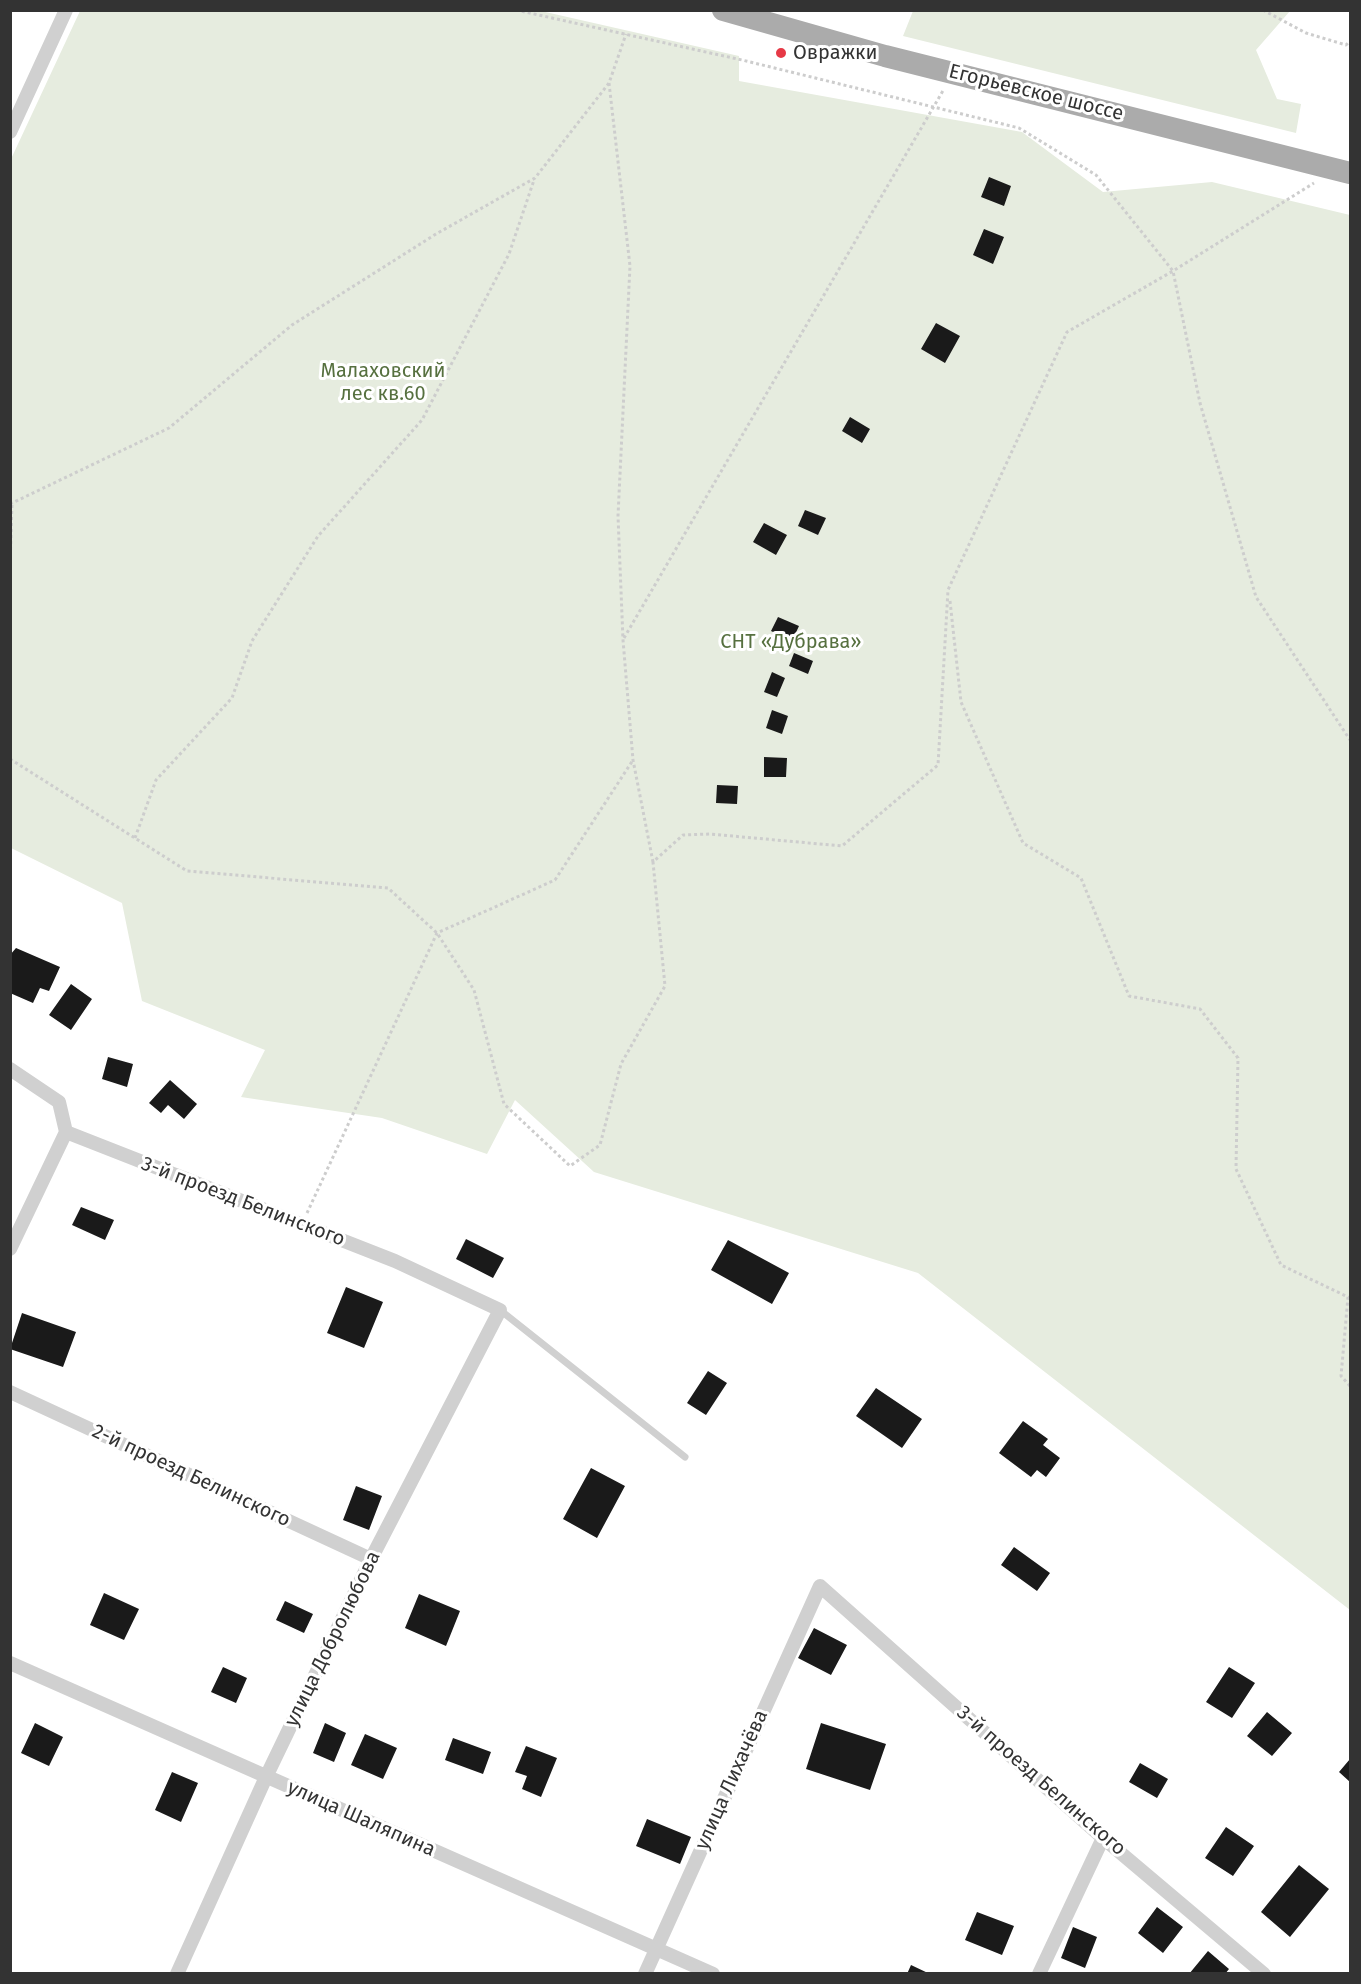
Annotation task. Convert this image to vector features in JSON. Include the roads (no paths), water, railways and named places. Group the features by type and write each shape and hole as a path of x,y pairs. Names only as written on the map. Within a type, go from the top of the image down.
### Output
{"main road":[{"name":"Егорьевское шоссе","path":"723,10 956,73 1343,171"}],"street":[{"path":"10,132 66,10"},
{"path":"10,1069 59,1102 66,1132 10,1249"},
{"name":"3-й проезд Белинского","path":"66,1132 395,1262 500,1310"},
{"name":"улица Добролюбова","path":"177,1974 266,1777 371,1559 500,1310"},
{"name":"2-й проезд Белинского","path":"10,1392 371,1559"},
{"name":"3-й проезд Белинского","path":"820,1586 1103,1838 1264,1974"},
{"name":"улица Лихачёва","path":"645,1974 820,1586"},
{"name":"улица Шаляпина","path":"10,1663 713,1974"},
{"path":"1039,1974 1103,1838"}],"lane":[{"path":"500,1310 685,1457"}],"place":[{"name":"Овражки","path":"781,53"}],"park label":[{"name":"Малаховский лес кв.60","path":"383,382"},
{"name":"СНТ «Дубрава»","path":"791,642"}]}
